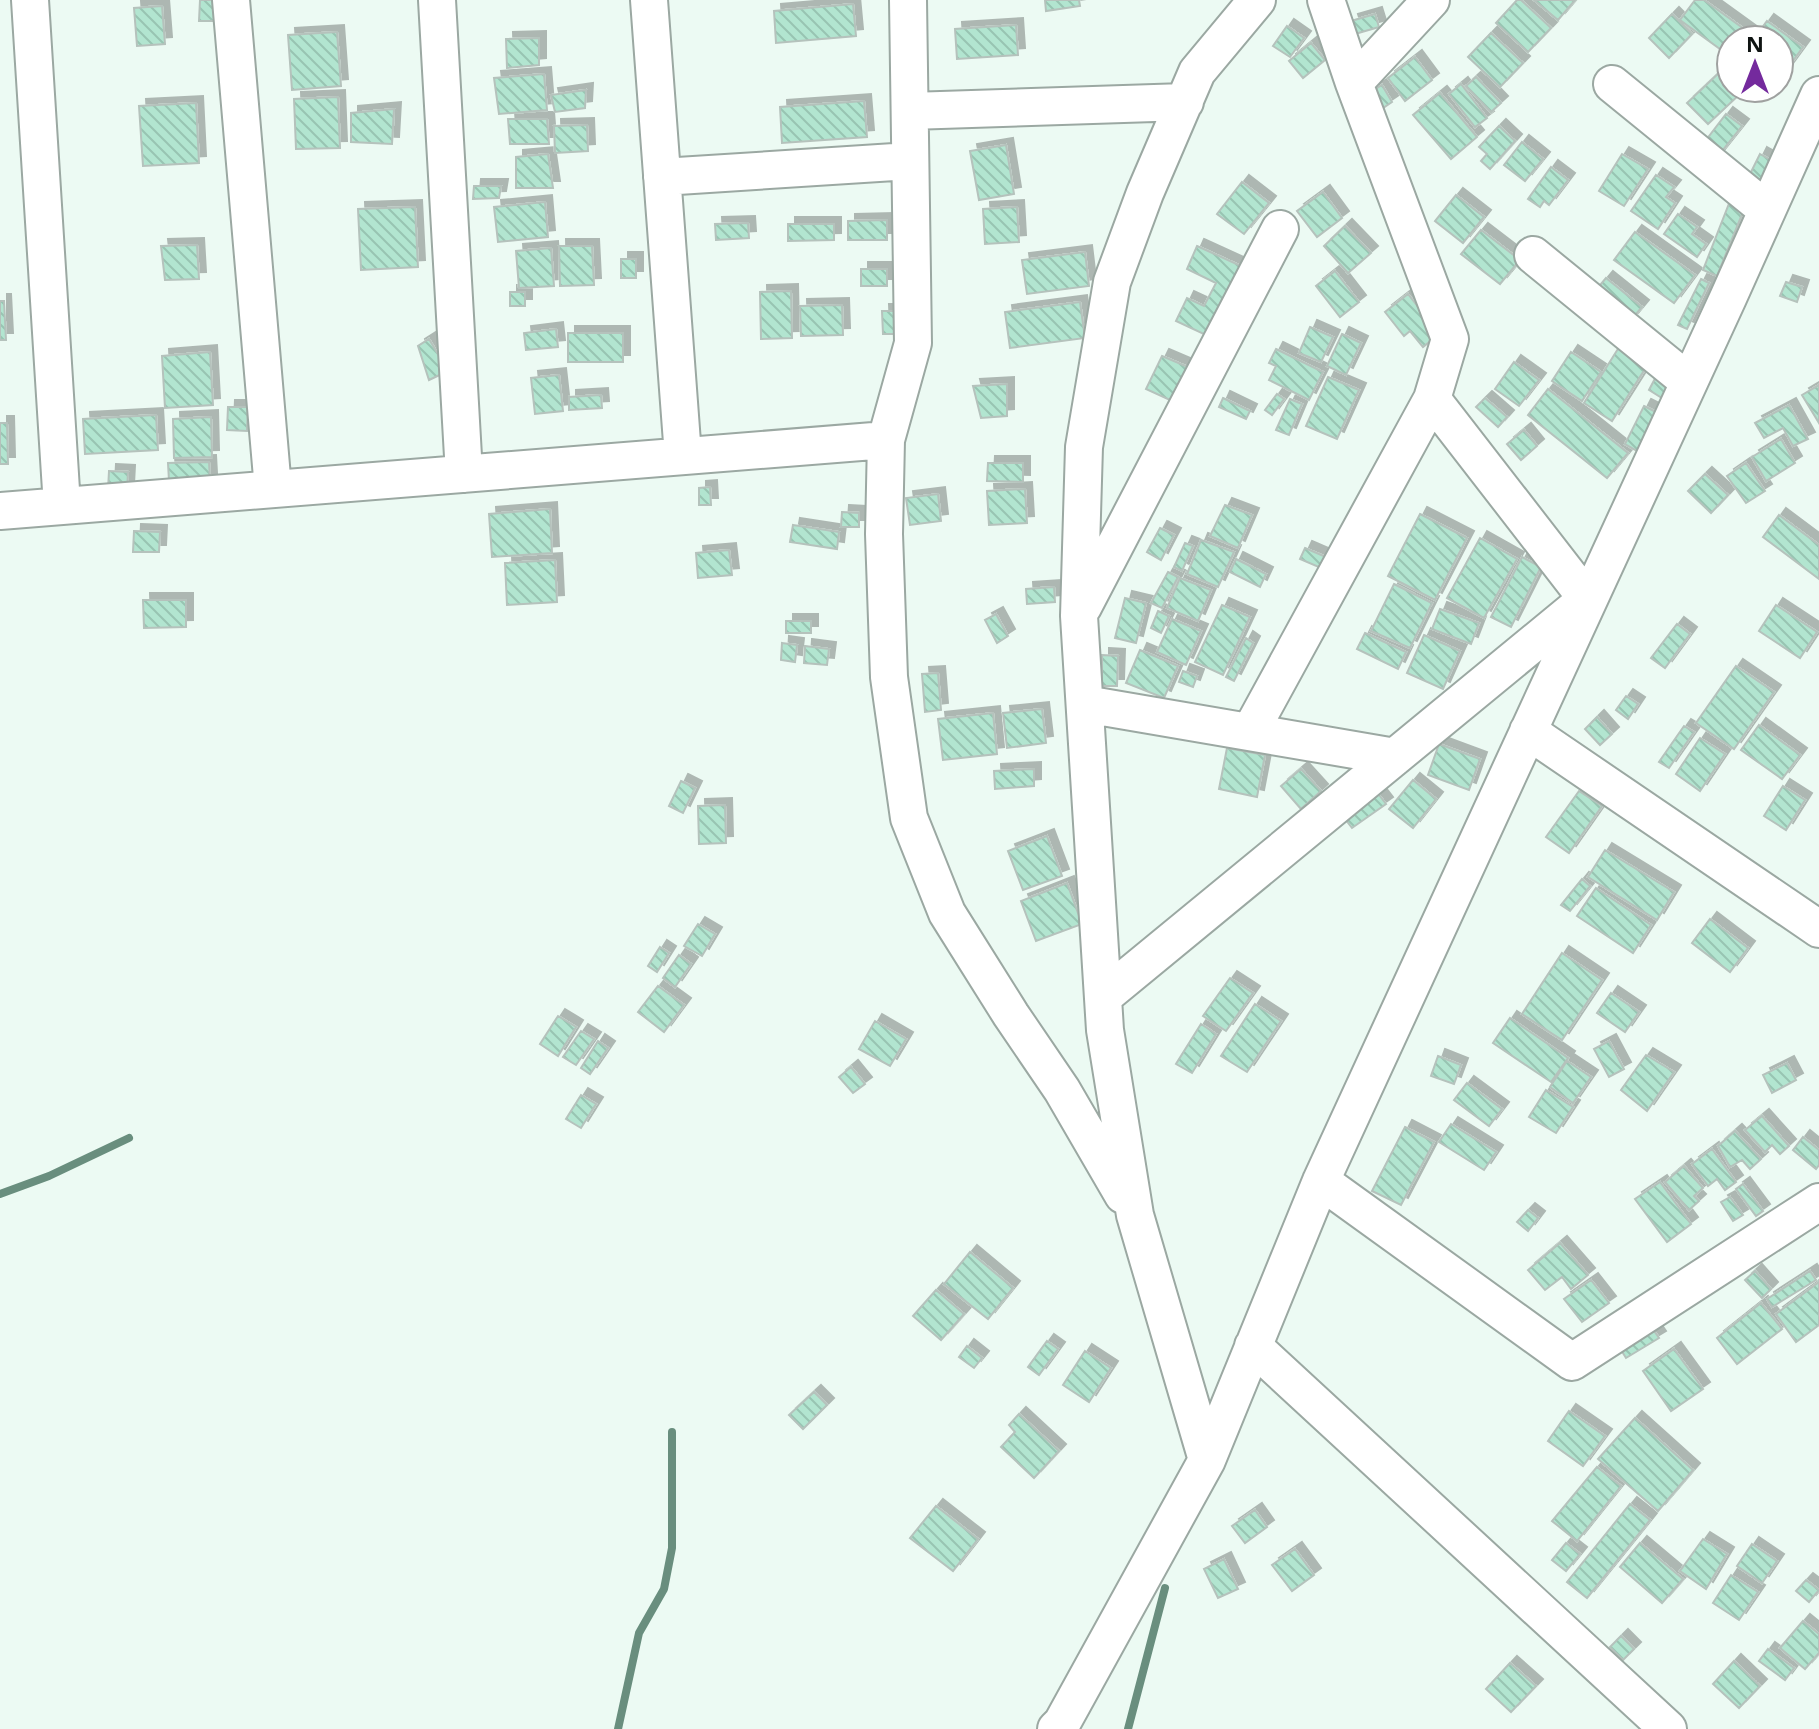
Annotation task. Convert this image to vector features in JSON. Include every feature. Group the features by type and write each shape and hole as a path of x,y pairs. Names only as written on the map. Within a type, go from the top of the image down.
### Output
{"street":[{"path":"30,0 62,506"},
{"path":"231,0 273,489"},
{"path":"437,0 464,474"},
{"path":"649,0 683,456"},
{"path":"908,0 913,343 886,440 884,534 889,677 909,818 947,913 1062,1090 1135,1215"},
{"path":"1207,1460 1135,1215 1105,1030 1079,616 1084,447 1112,282 1145,193 1197,72 1257,0"},
{"path":"1250,732 1432,399 1450,339 1326,0"},
{"path":"1354,83 1431,0"},
{"path":"1612,84 1767,210"},
{"path":"1056,1729 1070,1709 1207,1460 1321,1181 1819,95"},
{"path":"910,111 1185,102"},
{"path":"662,177 910,161"},
{"path":"1079,616 1280,229"},
{"path":"1533,255 1689,382"},
{"path":"1432,399 1587,599"},
{"path":"0,511 886,440"},
{"path":"1103,997 1587,599"},
{"path":"1085,704 1395,757"},
{"path":"1528,731 1819,929"},
{"path":"1321,1181 1572,1362 1819,1202"},
{"path":"1253,1346 1668,1729"}],"building":[{"path":"200,0 221,0 221,21 199,21"},
{"path":"1045,0 1079,0 1080,6 1046,11"},
{"path":"1517,0 1521,0 1551,28 1528,52 1496,23"},
{"path":"1534,0 1575,0 1558,20"},
{"path":"1695,0 1704,0 1737,24 1715,24 1715,45 1680,20"},
{"path":"853,4 856,36 776,43 774,11"},
{"path":"162,6 165,44 137,46 134,8"},
{"path":"1375,14 1379,27 1355,34 1351,21"},
{"path":"1672,14 1692,34 1669,58 1649,38"},
{"path":"1016,25 1018,55 957,59 955,29"},
{"path":"1287,26 1304,38 1290,57 1273,46"},
{"path":"337,32 341,86 292,90 288,35"},
{"path":"1491,33 1523,63 1500,87 1468,57"},
{"path":"539,38 539,65 507,68 506,39"},
{"path":"1795,41 1803,47 1795,58"},
{"path":"1311,43 1325,60 1303,78 1289,61"},
{"path":"1415,57 1432,80 1405,101 1388,78"},
{"path":"544,74 547,110 499,114 494,78"},
{"path":"1476,77 1501,103 1491,112 1466,86"},
{"path":"1715,77 1715,104 1729,104 1708,124 1687,103"},
{"path":"1461,84 1487,118 1475,127 1449,94"},
{"path":"1382,85 1392,102 1383,108 1372,91"},
{"path":"586,90 585,108 555,112 551,95"},
{"path":"1440,93 1477,137 1451,159 1413,115"},
{"path":"338,97 340,148 296,149 294,99"},
{"path":"864,101 867,137 782,143 780,107"},
{"path":"196,103 199,163 143,166 139,106"},
{"path":"394,109 392,144 351,142 351,113"},
{"path":"1726,114 1742,126 1718,156 1703,144"},
{"path":"508,119 547,119 549,144 510,144"},
{"path":"587,125 588,151 555,153 554,126"},
{"path":"1499,126 1515,141 1490,169 1481,161 1487,154 1479,147"},
{"path":"1522,142 1543,159 1525,181 1504,165"},
{"path":"1006,145 1014,194 979,200 970,151"},
{"path":"548,154 553,188 516,188 516,157"},
{"path":"1622,154 1648,169 1624,206 1599,191"},
{"path":"1760,154 1776,163 1763,188 1747,180"},
{"path":"1551,167 1568,180 1549,205 1544,201 1540,207 1528,199"},
{"path":"1656,175 1674,187 1666,197 1675,203 1658,229 1631,211"},
{"path":"1242,182 1269,203 1244,234 1217,214"},
{"path":"474,186 501,186 499,198 473,199"},
{"path":"1323,192 1342,218 1317,237 1297,211"},
{"path":"1456,195 1484,217 1463,243 1435,221"},
{"path":"1730,201 1745,207 1717,276 1703,270"},
{"path":"545,202 548,237 498,242 494,207"},
{"path":"415,207 418,267 361,270 358,209"},
{"path":"1017,207 1019,242 985,244 983,209"},
{"path":"1678,214 1697,227 1692,234 1706,244 1697,257 1664,234"},
{"path":"887,220 887,240 848,240 848,221"},
{"path":"748,223 749,238 716,240 715,224"},
{"path":"788,224 834,224 834,240 788,241"},
{"path":"1345,226 1371,253 1348,273 1324,246"},
{"path":"1481,230 1520,260 1500,284 1461,254"},
{"path":"1635,232 1695,275 1674,303 1614,260"},
{"path":"197,245 199,279 165,280 161,246"},
{"path":"559,246 592,246 594,285 560,286"},
{"path":"1197,246 1241,266 1208,336 1176,321 1187,298 1204,306 1216,283 1187,269"},
{"path":"551,248 554,286 519,288 516,251"},
{"path":"1085,252 1089,286 1027,294 1022,260"},
{"path":"621,259 636,259 636,278 621,278"},
{"path":"861,269 887,269 887,286 861,286"},
{"path":"1335,271 1359,302 1340,317 1316,286"},
{"path":"1606,278 1642,307 1631,320 1595,291"},
{"path":"1701,279 1709,283 1687,329 1678,325"},
{"path":"1786,282 1802,287 1797,302 1780,296"},
{"path":"791,291 792,338 761,339 760,292"},
{"path":"510,292 525,292 525,306 510,306"},
{"path":"1408,294 1439,334 1423,347 1410,331 1404,336 1385,312"},
{"path":"0,301 4,301 6,340 0,340"},
{"path":"1080,302 1085,338 1010,348 1005,312"},
{"path":"842,305 843,335 801,336 800,306"},
{"path":"882,311 898,311 899,334 883,334"},
{"path":"1310,327 1333,337 1321,362 1299,353"},
{"path":"556,329 558,347 526,350 524,333"},
{"path":"568,333 623,333 623,362 568,362"},
{"path":"1342,334 1361,343 1346,375 1327,366"},
{"path":"429,339 448,371 429,380 418,346"},
{"path":"1621,344 1650,361 1612,421 1584,403"},
{"path":"1276,349 1323,372 1309,400 1269,380 1276,366 1269,363"},
{"path":"210,352 213,405 165,408 162,356"},
{"path":"1571,352 1601,372 1582,401 1552,381"},
{"path":"1162,356 1188,367 1172,401 1146,389"},
{"path":"1514,362 1539,380 1519,406 1495,389"},
{"path":"1659,371 1673,379 1662,398 1649,390"},
{"path":"559,375 563,411 535,414 531,378"},
{"path":"1328,377 1359,390 1337,439 1306,426"},
{"path":"1007,384 1007,416 981,418 973,386"},
{"path":"1819,385 1819,423 1802,395"},
{"path":"1548,389 1628,453 1607,478 1528,415"},
{"path":"1277,394 1284,399 1272,415 1265,410"},
{"path":"601,395 602,408 569,410 569,397"},
{"path":"1223,398 1250,411 1246,419 1219,407"},
{"path":"1485,398 1507,417 1498,427 1476,407"},
{"path":"1290,399 1302,404 1289,435 1276,430"},
{"path":"1789,405 1808,439 1793,446 1783,428 1764,438 1755,423"},
{"path":"1644,406 1658,413 1639,452 1625,444"},
{"path":"228,407 248,407 247,431 227,430"},
{"path":"156,415 158,450 85,454 83,419"},
{"path":"211,417 212,457 174,458 173,419"},
{"path":"0,423 7,423 8,464 0,464"},
{"path":"1524,430 1537,446 1521,460 1507,444"},
{"path":"1781,439 1795,463 1766,481 1752,457"},
{"path":"209,462 210,480 169,481 168,463"},
{"path":"988,463 1023,463 1023,482 987,481"},
{"path":"1746,463 1765,491 1746,503 1727,476"},
{"path":"109,471 128,472 127,491 108,490"},
{"path":"1705,474 1728,495 1711,513 1688,491"},
{"path":"710,487 711,505 699,505 699,488"},
{"path":"1025,489 1027,523 989,525 987,491"},
{"path":"938,494 941,521 910,525 906,498"},
{"path":"1225,505 1252,515 1238,548 1210,536"},
{"path":"550,509 552,553 492,557 489,514"},
{"path":"842,512 859,513 859,527 841,527"},
{"path":"1420,514 1467,538 1435,600 1388,576"},
{"path":"1779,515 1819,545 1819,579 1763,537"},
{"path":"793,525 839,532 837,549 790,542"},
{"path":"1160,528 1174,535 1161,560 1147,552"},
{"path":"134,531 160,532 159,552 133,552"},
{"path":"1480,538 1517,559 1484,618 1447,598"},
{"path":"1201,540 1234,552 1218,587 1187,574"},
{"path":"1185,543 1193,546 1182,571 1174,567"},
{"path":"1305,548 1326,557 1321,568 1300,559"},
{"path":"729,550 732,575 698,578 696,553"},
{"path":"1522,557 1541,567 1511,627 1491,617"},
{"path":"1236,559 1266,574 1260,587 1230,572"},
{"path":"555,560 557,602 507,605 505,563"},
{"path":"1168,572 1178,577 1162,608 1151,603"},
{"path":"1180,578 1211,590 1198,621 1167,608"},
{"path":"1394,584 1432,603 1410,648 1371,631"},
{"path":"1054,587 1055,602 1027,604 1026,589"},
{"path":"1125,598 1146,603 1136,643 1115,638"},
{"path":"143,600 186,600 186,627 144,628"},
{"path":"1222,605 1250,617 1223,675 1195,662"},
{"path":"1776,605 1817,632 1800,658 1759,631"},
{"path":"1440,609 1479,623 1471,644 1432,629"},
{"path":"1158,611 1169,616 1161,633 1151,628"},
{"path":"996,614 1008,636 997,643 985,620"},
{"path":"1172,619 1201,631 1186,665 1157,652"},
{"path":"786,621 811,621 811,633 786,633"},
{"path":"1677,624 1690,634 1665,668 1651,658"},
{"path":"1365,633 1406,652 1398,669 1357,649"},
{"path":"1424,635 1460,651 1443,689 1407,673"},
{"path":"1246,638 1253,643 1234,681 1226,677"},
{"path":"782,643 797,645 795,662 781,660"},
{"path":"805,646 829,649 827,665 804,663"},
{"path":"1140,650 1178,666 1164,698 1126,683"},
{"path":"1102,655 1118,656 1117,686 1102,686"},
{"path":"1736,666 1774,692 1734,749 1696,723"},
{"path":"1183,671 1197,676 1193,687 1179,682"},
{"path":"938,673 941,710 925,712 922,674"},
{"path":"1626,696 1638,704 1628,719 1616,710"},
{"path":"1042,709 1046,743 1007,748 1003,713"},
{"path":"993,713 997,754 943,760 938,719"},
{"path":"1597,717 1612,734 1600,745 1585,729"},
{"path":"1759,725 1800,755 1782,779 1741,750"},
{"path":"1684,726 1694,732 1669,768 1659,762"},
{"path":"1700,738 1725,754 1700,791 1676,774"},
{"path":"1439,744 1480,759 1469,790 1428,775"},
{"path":"1227,748 1265,755 1257,797 1219,789"},
{"path":"1034,769 1034,786 995,789 994,771"},
{"path":"1301,769 1321,791 1301,809 1281,786"},
{"path":"1413,780 1436,799 1413,828 1389,809"},
{"path":"681,781 695,788 683,813 669,806"},
{"path":"1783,786 1805,800 1786,830 1764,816"},
{"path":"1376,791 1386,804 1352,828 1342,815"},
{"path":"1579,791 1602,806 1569,853 1546,837"},
{"path":"725,805 726,843 699,844 698,806"},
{"path":"1047,836 1062,876 1023,890 1008,851"},
{"path":"1605,850 1674,892 1657,920 1588,877"},
{"path":"1582,879 1590,886 1570,911 1561,905"},
{"path":"1067,883 1082,924 1036,941 1021,901"},
{"path":"1596,888 1651,925 1633,953 1577,916"},
{"path":"1710,919 1748,948 1730,972 1692,943"},
{"path":"698,924 715,934 702,956 684,946"},
{"path":"660,947 669,953 657,972 648,966"},
{"path":"1562,953 1602,980 1562,1040 1522,1014"},
{"path":"679,955 691,964 675,987 663,978"},
{"path":"1230,978 1253,993 1226,1031 1203,1016"},
{"path":"658,986 684,1005 664,1032 638,1012"},
{"path":"1611,993 1639,1012 1625,1032 1597,1013"},
{"path":"1255,1004 1281,1021 1247,1072 1221,1056"},
{"path":"558,1016 576,1027 558,1056 540,1044"},
{"path":"1510,1018 1568,1058 1551,1082 1493,1043"},
{"path":"875,1021 906,1039 890,1066 859,1049"},
{"path":"1201,1024 1216,1034 1192,1073 1176,1064"},
{"path":"581,1031 594,1039 576,1065 563,1057"},
{"path":"598,1041 608,1048 590,1074 581,1068"},
{"path":"1609,1041 1624,1069 1609,1077 1594,1049"},
{"path":"1646,1055 1674,1072 1647,1111 1621,1090"},
{"path":"1438,1056 1461,1065 1454,1084 1431,1076"},
{"path":"1567,1061 1591,1077 1573,1103 1550,1087"},
{"path":"1787,1063 1796,1080 1772,1093 1763,1075"},
{"path":"851,1067 865,1084 853,1093 839,1077"},
{"path":"1467,1083 1502,1109 1489,1126 1454,1100"},
{"path":"1546,1090 1573,1107 1556,1133 1529,1117"},
{"path":"581,1095 596,1104 581,1128 566,1119"},
{"path":"1762,1116 1789,1146 1780,1154 1772,1145 1765,1152 1745,1130"},
{"path":"1451,1124 1496,1152 1484,1170 1439,1142"},
{"path":"1405,1127 1434,1142 1401,1205 1372,1191"},
{"path":"1735,1131 1761,1159 1750,1169 1742,1160 1730,1167 1718,1146"},
{"path":"1803,1137 1819,1150 1816,1169 1793,1150"},
{"path":"1712,1149 1736,1182 1725,1190 1717,1179 1708,1186 1692,1164"},
{"path":"1684,1166 1703,1188 1694,1196 1699,1201 1689,1210 1665,1182"},
{"path":"1660,1182 1691,1224 1667,1242 1635,1199"},
{"path":"1743,1184 1763,1211 1756,1216 1736,1189"},
{"path":"1730,1197 1743,1215 1733,1221 1721,1202"},
{"path":"1528,1210 1538,1218 1528,1231 1517,1222"},
{"path":"1560,1243 1588,1275 1571,1289 1562,1277 1545,1290 1528,1270"},
{"path":"970,1252 1013,1288 988,1319 944,1284"},
{"path":"1755,1271 1771,1289 1762,1298 1745,1280"},
{"path":"1810,1271 1816,1280 1772,1307 1767,1299"},
{"path":"1591,1280 1609,1303 1582,1322 1564,1299"},
{"path":"1819,1282 1819,1325 1796,1342 1776,1314"},
{"path":"936,1290 964,1314 941,1340 913,1316"},
{"path":"1761,1303 1782,1329 1737,1364 1717,1338"},
{"path":"1650,1325 1659,1338 1626,1358 1618,1345"},
{"path":"1047,1341 1058,1349 1039,1375 1028,1367"},
{"path":"967,1346 982,1358 974,1368 959,1357"},
{"path":"1674,1349 1703,1389 1671,1411 1643,1371"},
{"path":"1085,1351 1111,1368 1089,1402 1063,1385"},
{"path":"814,1392 827,1405 803,1429 789,1415"},
{"path":"1569,1411 1605,1436 1583,1466 1548,1441"},
{"path":"1019,1414 1059,1451 1034,1478 1001,1447 1015,1432 1009,1425"},
{"path":"1635,1418 1693,1470 1658,1511 1598,1459"},
{"path":"1597,1467 1621,1486 1577,1541 1552,1521"},
{"path":"1630,1504 1650,1520 1587,1598 1567,1582"},
{"path":"936,1506 978,1539 953,1571 910,1538"},
{"path":"1255,1510 1267,1527 1245,1543 1232,1526"},
{"path":"1703,1539 1727,1554 1706,1589 1680,1571"},
{"path":"1566,1543 1580,1554 1566,1571 1552,1560"},
{"path":"1640,1543 1683,1579 1662,1603 1620,1567"},
{"path":"1752,1544 1777,1561 1762,1583 1737,1566"},
{"path":"1295,1549 1314,1575 1292,1591 1272,1565"},
{"path":"1224,1559 1238,1589 1218,1598 1204,1569"},
{"path":"1731,1575 1758,1592 1739,1620 1713,1603"},
{"path":"1806,1580 1819,1590 1809,1602 1796,1591"},
{"path":"1803,1621 1819,1634 1819,1653 1805,1669 1780,1648"},
{"path":"1621,1636 1634,1649 1623,1660 1610,1647"},
{"path":"1768,1649 1794,1668 1785,1680 1759,1661"},
{"path":"1734,1661 1760,1686 1739,1708 1713,1684"},
{"path":"1510,1663 1536,1686 1511,1712 1486,1689"}],"waterway":[{"path":"0,1194 49,1176 129,1138"},
{"path":"618,1729 639,1633 664,1589 672,1548 672,1432"},
{"path":"1128,1729 1165,1588"}]}
